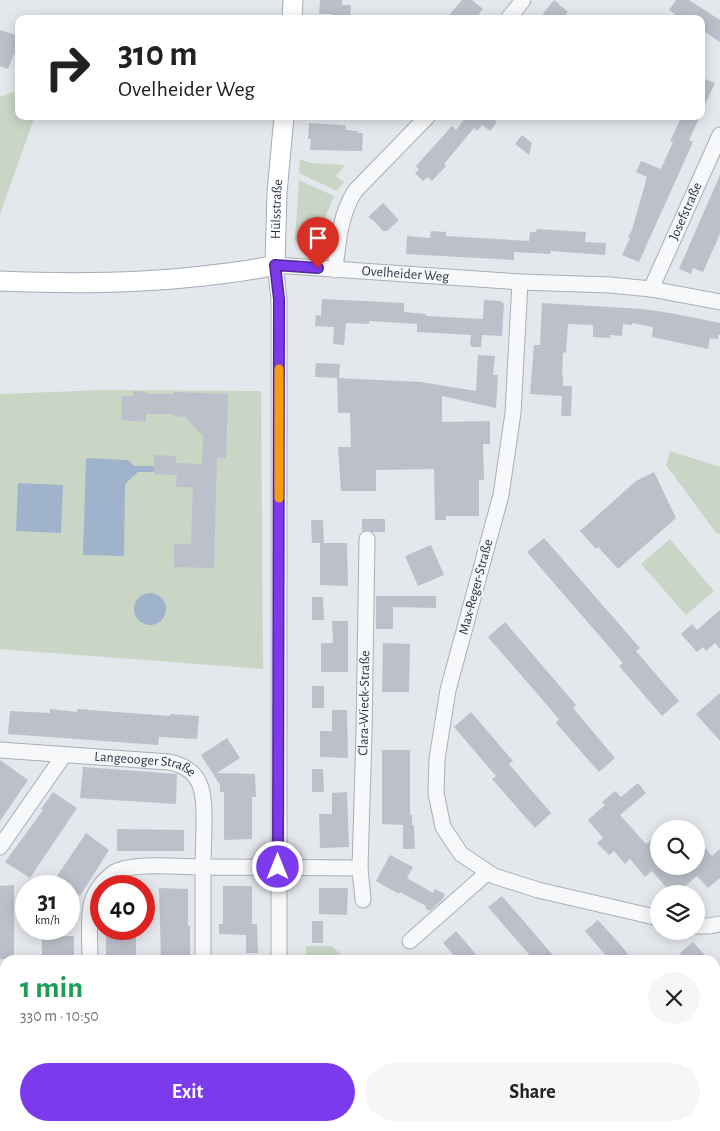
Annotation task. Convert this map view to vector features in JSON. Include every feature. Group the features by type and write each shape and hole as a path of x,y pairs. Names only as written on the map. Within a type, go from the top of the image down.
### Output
{"main road":[{"path":"292,15 293,0"},
{"name":"Hülsstraße","path":"275,265 277,193 284,120"},
{"name":"Ovelheider Weg","path":"0,281 153,282 254,270 275,265"}],"street":[{"path":"511,15 523,0"},
{"path":"335,270 339,231 355,191 424,120"},
{"name":"Josefstraße","path":"651,289 720,135"},
{"name":"Ovelheider Weg","path":"275,265 520,282 610,285 651,289 720,302"},
{"name":"Hülsstraße","path":"275,265 279,299 278,955"},
{"name":"Max-Reger-Straße","path":"520,282 513,413 501,495 448,690 437,759 436,792 443,827 461,854 487,873 538,890 650,916"},
{"name":"Clara-Wieck-Straße","path":"363,900 360,868 367,539"},
{"name":"Langeooger Straße","path":"0,750 170,762 180,764 193,773 200,784 204,797 203,955"},
{"path":"0,848 64,755"},
{"path":"90,955 91,906 96,893 104,882 116,872 133,867 360,868"},
{"path":"410,941 487,873"},
{"path":"705,926 720,924"}],"green space":[{"path":"15,93 15,120 34,120 0,214 0,97"},
{"path":"300,159 311,163 345,165 336,176 344,182 337,191 299,173"},
{"path":"299,180 334,196 326,216 319,243 308,248 298,243 295,239"},
{"path":"105,390 261,391 263,669 0,649 0,394"},
{"path":"670,451 720,467 720,534 717,534 666,465"},
{"path":"670,539 714,591 686,615 641,564"},
{"path":"306,946 332,946 341,955 306,955"}],"water":[{"path":"86,458 128,460 134,466 154,466 154,472 138,472 125,484 124,556 83,555"},
{"path":"18,483 63,485 61,533 16,531"},
{"path":"150,593 156,594 161,598 165,603 165,615 161,620 156,624 150,625 144,624 139,620 135,615 134,609 135,603 139,598 144,594"}],"building":[{"path":"320,0 342,0 342,5 351,5 350,15 319,14"},
{"path":"462,0 472,0 483,9 478,15 449,15"},
{"path":"554,0 568,12 566,15 542,15"},
{"path":"676,0 689,0 720,20 720,42 705,32 705,15 674,15 669,10"},
{"path":"0,30 15,35 15,54 8,69 0,66"},
{"path":"705,79 715,83 705,104"},
{"path":"464,120 495,120 497,122 490,131 482,125 477,131 474,128 444,164 446,166 432,181 428,177 423,181 415,173 419,169 416,166 452,126 456,130"},
{"path":"680,120 698,120 689,140 693,142 639,262 622,255 630,238 628,237 632,230 647,177 636,172 641,161 661,169 673,142 670,141"},
{"path":"309,123 341,125 346,126 346,130 363,133 362,151 310,150 311,139 308,139"},
{"path":"522,135 532,143 529,155 515,144"},
{"path":"720,175 720,234 703,272 693,268 691,274 679,269"},
{"path":"383,203 399,220 387,231 383,231 368,217"},
{"path":"537,229 586,232 585,242 606,243 605,255 551,251 550,254 514,252 514,260 406,254 407,236 430,238 431,231 446,232 446,236 529,241 530,232 536,232"},
{"path":"322,299 404,303 404,312 426,314 426,316 483,319 484,300 501,301 504,304 502,336 482,335 481,347 472,347 470,344 471,335 417,332 417,324 369,321 369,324 346,323 344,345 333,344 334,327 315,326 316,315 321,316"},
{"path":"542,303 643,309 670,313 720,323 720,335 718,335 718,339 710,338 708,349 652,337 653,327 632,323 632,325 623,324 622,336 610,335 610,338 593,337 593,325 568,324 566,353 563,352 562,376 563,386 572,386 571,416 561,416 562,396 530,394 534,345 540,345"},
{"path":"478,355 495,356 493,375 498,375 496,408 442,396 442,422 490,421 490,444 483,444 484,480 479,480 479,516 446,516 446,520 435,520 434,469 376,470 376,491 341,491 338,447 351,447 350,413 338,413 337,378 421,382 476,391"},
{"path":"316,363 340,364 339,378 315,377"},
{"path":"133,391 147,392 147,394 174,394 174,392 228,394 226,458 217,458 214,568 174,567 174,544 191,544 193,487 176,487 177,475 154,474 154,455 176,456 176,463 202,464 203,436 185,417 173,416 173,414 146,414 146,422 121,420 122,396 133,396"},
{"path":"654,472 676,518 618,569 580,531 636,481"},
{"path":"362,519 385,519 385,532 362,531"},
{"path":"311,520 323,520 324,543 312,543"},
{"path":"544,538 640,648 636,651 679,701 662,716 619,666 623,663 527,552"},
{"path":"320,543 347,543 348,586 320,585"},
{"path":"431,545 444,575 418,586 405,556"},
{"path":"376,596 436,596 436,608 393,607 393,629 376,629"},
{"path":"312,597 323,597 324,620 312,620"},
{"path":"720,610 720,649 715,643 706,651 703,647 697,652 681,634 692,624 697,630"},
{"path":"332,621 348,621 348,672 321,672 321,643 333,643"},
{"path":"505,622 576,705 573,708 615,758 599,772 556,723 559,719 488,637"},
{"path":"383,643 410,644 409,692 382,692"},
{"path":"312,686 324,686 324,708 312,708"},
{"path":"720,693 720,741 696,714"},
{"path":"50,709 77,712 77,709 170,716 170,714 199,716 197,739 159,737 158,745 8,734 10,711 50,713"},
{"path":"332,710 347,710 348,758 320,757 320,731 332,731"},
{"path":"471,712 513,761 509,764 551,813 535,828 492,779 496,776 454,727"},
{"path":"227,738 240,758 217,773 255,774 256,797 252,797 252,839 224,840 224,792 220,792 220,785 201,755"},
{"path":"382,750 410,750 410,815 412,815 412,825 414,825 415,849 403,849 403,825 382,824"},
{"path":"0,760 28,780 0,821"},
{"path":"83,767 177,774 176,804 80,798"},
{"path":"312,769 323,769 324,792 312,792"},
{"path":"638,783 646,793 620,815 646,844 650,841 650,873 645,877 630,859 625,864 614,851 609,855 597,843 603,838 588,820 605,805 602,802 615,791 621,797"},
{"path":"53,792 77,808 32,875 25,875 5,862 43,810 41,809"},
{"path":"347,792 349,847 320,848 319,814 332,814 332,793"},
{"path":"117,829 184,830 184,851 117,851"},
{"path":"86,833 109,850 93,875 90,875 90,880 80,896 80,875 58,875"},
{"path":"705,848 712,856 720,849 720,878 708,888 697,876 686,885 664,885 655,875 705,875"},
{"path":"390,855 413,867 407,878 433,893 435,889 445,894 442,900 430,911 425,908 426,906 376,881"},
{"path":"14,885 14,955 0,955 0,886"},
{"path":"223,886 252,886 252,924 257,924 258,953 246,953 246,935 219,934 219,924 223,924"},
{"path":"159,888 188,889 190,955 161,955"},
{"path":"319,888 348,888 347,915 319,914"},
{"path":"502,896 553,955 530,955 488,907"},
{"path":"598,920 629,955 606,955 585,931"},
{"path":"312,921 323,921 323,943 312,943"},
{"path":"456,931 477,955 454,955 443,943"},
{"path":"42,940 74,940 74,955 42,955"},
{"path":"106,940 136,940 136,955 106,955"},
{"path":"693,942 705,955 682,955 680,953"}],"slow traffic":[{"path":"279,369 279,498"}],"route":[{"path":"278,867 279,299 275,265 318,268"}]}
